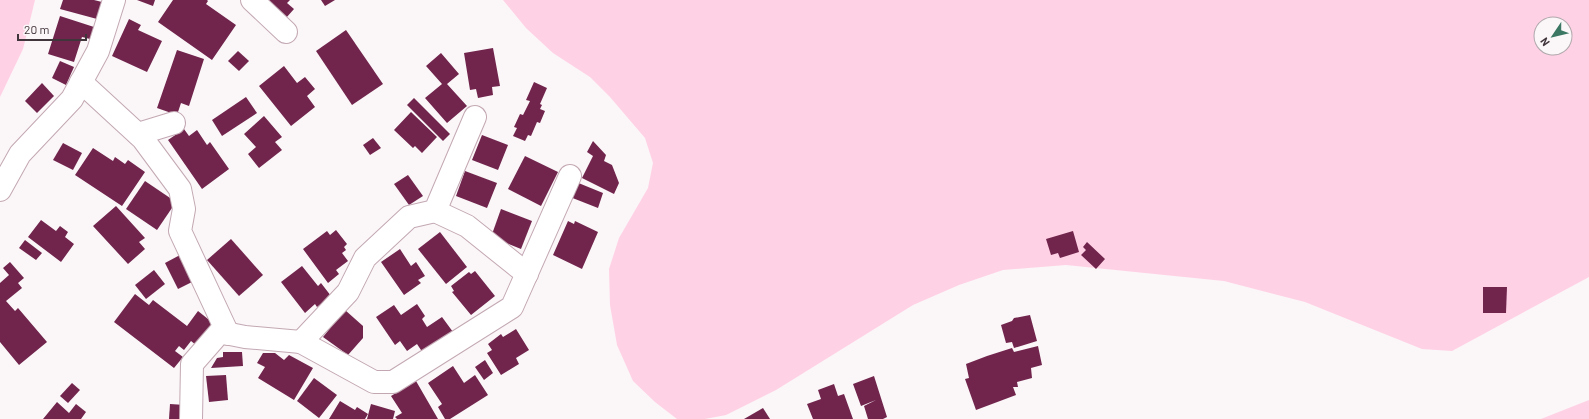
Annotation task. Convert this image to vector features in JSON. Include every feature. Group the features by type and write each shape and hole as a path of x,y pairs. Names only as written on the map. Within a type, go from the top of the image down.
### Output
{"street":[{"path":"0,190 20,154 72,99 98,51 114,0"},
{"path":"252,0 286,32"},
{"path":"81,82 143,139 180,189 184,209 180,231 228,334"},
{"path":"435,211 476,117"},
{"path":"138,134 174,123"},
{"path":"191,419 192,364 220,332 245,337 302,342 374,382 393,382 512,307 570,176"},
{"path":"302,342 348,292 365,258 409,217 435,211 467,226 526,274"}],"shaded area":[{"path":"0,0 35,0 23,49 0,97"},
{"path":"503,0 1589,0 1589,277 1452,351 1422,349 1305,302 1224,281 1066,265 1003,270 959,285 913,305 776,390 726,415 705,419 677,419 655,402 633,381 617,345 610,305 609,269 619,238 648,188 653,163 645,138 610,97 590,77 553,53 526,28"},
{"path":"1589,400 1589,419 1541,419"}],"building":[{"path":"63,0 94,0 102,2 97,19 60,9"},
{"path":"137,0 155,0 153,6"},
{"path":"173,0 207,0 208,1 206,4 236,25 212,60 158,22"},
{"path":"267,0 290,0 287,3 294,9 286,18"},
{"path":"321,0 335,0 325,6"},
{"path":"60,16 94,27 90,39 82,37 74,62 48,54"},
{"path":"129,19 141,25 138,30 162,41 147,72 112,56"},
{"path":"346,30 383,84 352,105 316,51"},
{"path":"493,48 500,86 492,87 493,95 478,98 476,89 470,90 464,53"},
{"path":"177,50 204,59 189,106 181,103 177,115 157,108"},
{"path":"238,51 249,61 239,71 228,61"},
{"path":"441,53 459,74 447,84 467,106 447,123 425,98 442,84 426,66"},
{"path":"60,61 74,67 66,85 52,78"},
{"path":"284,66 297,83 305,77 315,89 307,96 315,107 291,126 259,86"},
{"path":"534,82 547,88 540,104 542,105 540,109 545,111 540,123 537,122 531,136 528,135 525,141 513,136 517,128 514,127 520,114 523,115 530,101 526,100"},
{"path":"42,83 54,96 37,113 25,101"},
{"path":"246,97 257,113 222,136 212,120"},
{"path":"414,98 450,134 443,141 407,105"},
{"path":"411,112 437,137 422,153 415,146 413,148 394,130"},
{"path":"264,116 282,137 275,142 282,150 259,168 248,154 256,147 244,134"},
{"path":"184,129 189,136 197,130 207,145 210,142 229,169 202,189 168,140"},
{"path":"482,135 508,145 498,170 472,160"},
{"path":"373,138 381,148 370,155 363,145"},
{"path":"593,141 606,155 604,161 612,165 619,183 614,194 582,178 593,156 587,152"},
{"path":"63,143 82,153 73,170 53,160"},
{"path":"93,148 113,161 115,157 125,164 128,160 145,172 122,206 75,175"},
{"path":"525,156 558,172 541,206 508,189"},
{"path":"465,171 497,183 487,208 456,196"},
{"path":"408,175 423,196 409,205 394,184"},
{"path":"145,181 176,202 157,230 126,209"},
{"path":"576,182 603,193 598,208 570,197"},
{"path":"116,206 145,238 139,242 145,249 128,264 93,226"},
{"path":"501,209 532,221 521,249 491,237"},
{"path":"41,220 56,231 60,226 68,232 65,237 74,244 61,262 28,237"},
{"path":"568,221 574,224 575,221 598,232 582,269 553,255"},
{"path":"336,230 347,244 344,247 346,250 342,253 348,261 336,270 339,274 328,283 303,249 327,231 330,235"},
{"path":"1073,231 1079,252 1060,258 1058,253 1051,255 1046,239"},
{"path":"440,232 467,267 446,284 418,249"},
{"path":"231,239 263,275 239,296 207,260"},
{"path":"25,240 42,253 36,260 19,248"},
{"path":"1087,242 1105,259 1096,269 1081,255 1086,250 1083,247"},
{"path":"400,249 411,266 416,262 425,276 418,280 421,283 404,295 381,262"},
{"path":"180,255 194,281 178,289 165,263"},
{"path":"10,262 24,278 18,283 22,288 6,301 15,311 18,308 47,342 19,365 0,342 0,283 9,275 3,268"},
{"path":"302,266 318,286 321,283 331,296 317,307 315,304 305,313 281,282"},
{"path":"154,270 165,284 146,299 135,285"},
{"path":"475,271 495,296 471,315 452,292 454,291 451,286 469,272 471,274"},
{"path":"1483,287 1507,287 1506,313 1483,313"},
{"path":"135,294 149,305 153,300 187,326 198,311 213,323 196,345 191,341 184,350 179,346 175,351 183,357 174,368 114,322"},
{"path":"417,304 425,316 422,319 427,327 442,317 453,332 423,353 417,344 407,351 400,341 395,345 376,317 394,305 401,315"},
{"path":"345,310 363,326 363,338 348,355 323,337"},
{"path":"1030,315 1037,341 1014,348 1012,342 1006,343 1001,325 1012,321 1014,318"},
{"path":"516,329 529,350 516,358 519,364 501,375 487,353 492,350 488,344 501,334 503,337"},
{"path":"1038,346 1042,365 1031,368 1032,378 1017,382 1018,387 1013,387 1016,395 976,410 965,379 969,378 966,364 1012,348 1014,352"},
{"path":"223,352 242,352 243,366 211,368 217,358 223,357"},
{"path":"263,353 275,353 284,360 289,355 313,368 294,400 258,378 265,367 257,363"},
{"path":"485,360 493,373 484,380 475,367"},
{"path":"453,366 464,383 475,375 488,395 450,419 445,419 438,407 442,404 428,383"},
{"path":"226,375 228,400 209,402 206,376"},
{"path":"874,376 887,417 883,419 868,419 864,406 876,400 861,406 853,384"},
{"path":"314,378 337,395 319,418 297,401"},
{"path":"416,381 438,419 397,419 395,417 402,413 391,396"},
{"path":"72,383 80,390 68,403 60,396"},
{"path":"834,384 838,396 844,394 853,419 813,419 807,404 821,399 818,390"},
{"path":"340,401 355,410 357,407 368,414 365,419 329,419"},
{"path":"57,402 69,413 76,404 86,412 81,419 43,419"},
{"path":"170,404 185,405 184,419 169,419"},
{"path":"371,404 395,411 393,419 367,419"},
{"path":"763,408 770,419 744,419"}]}
